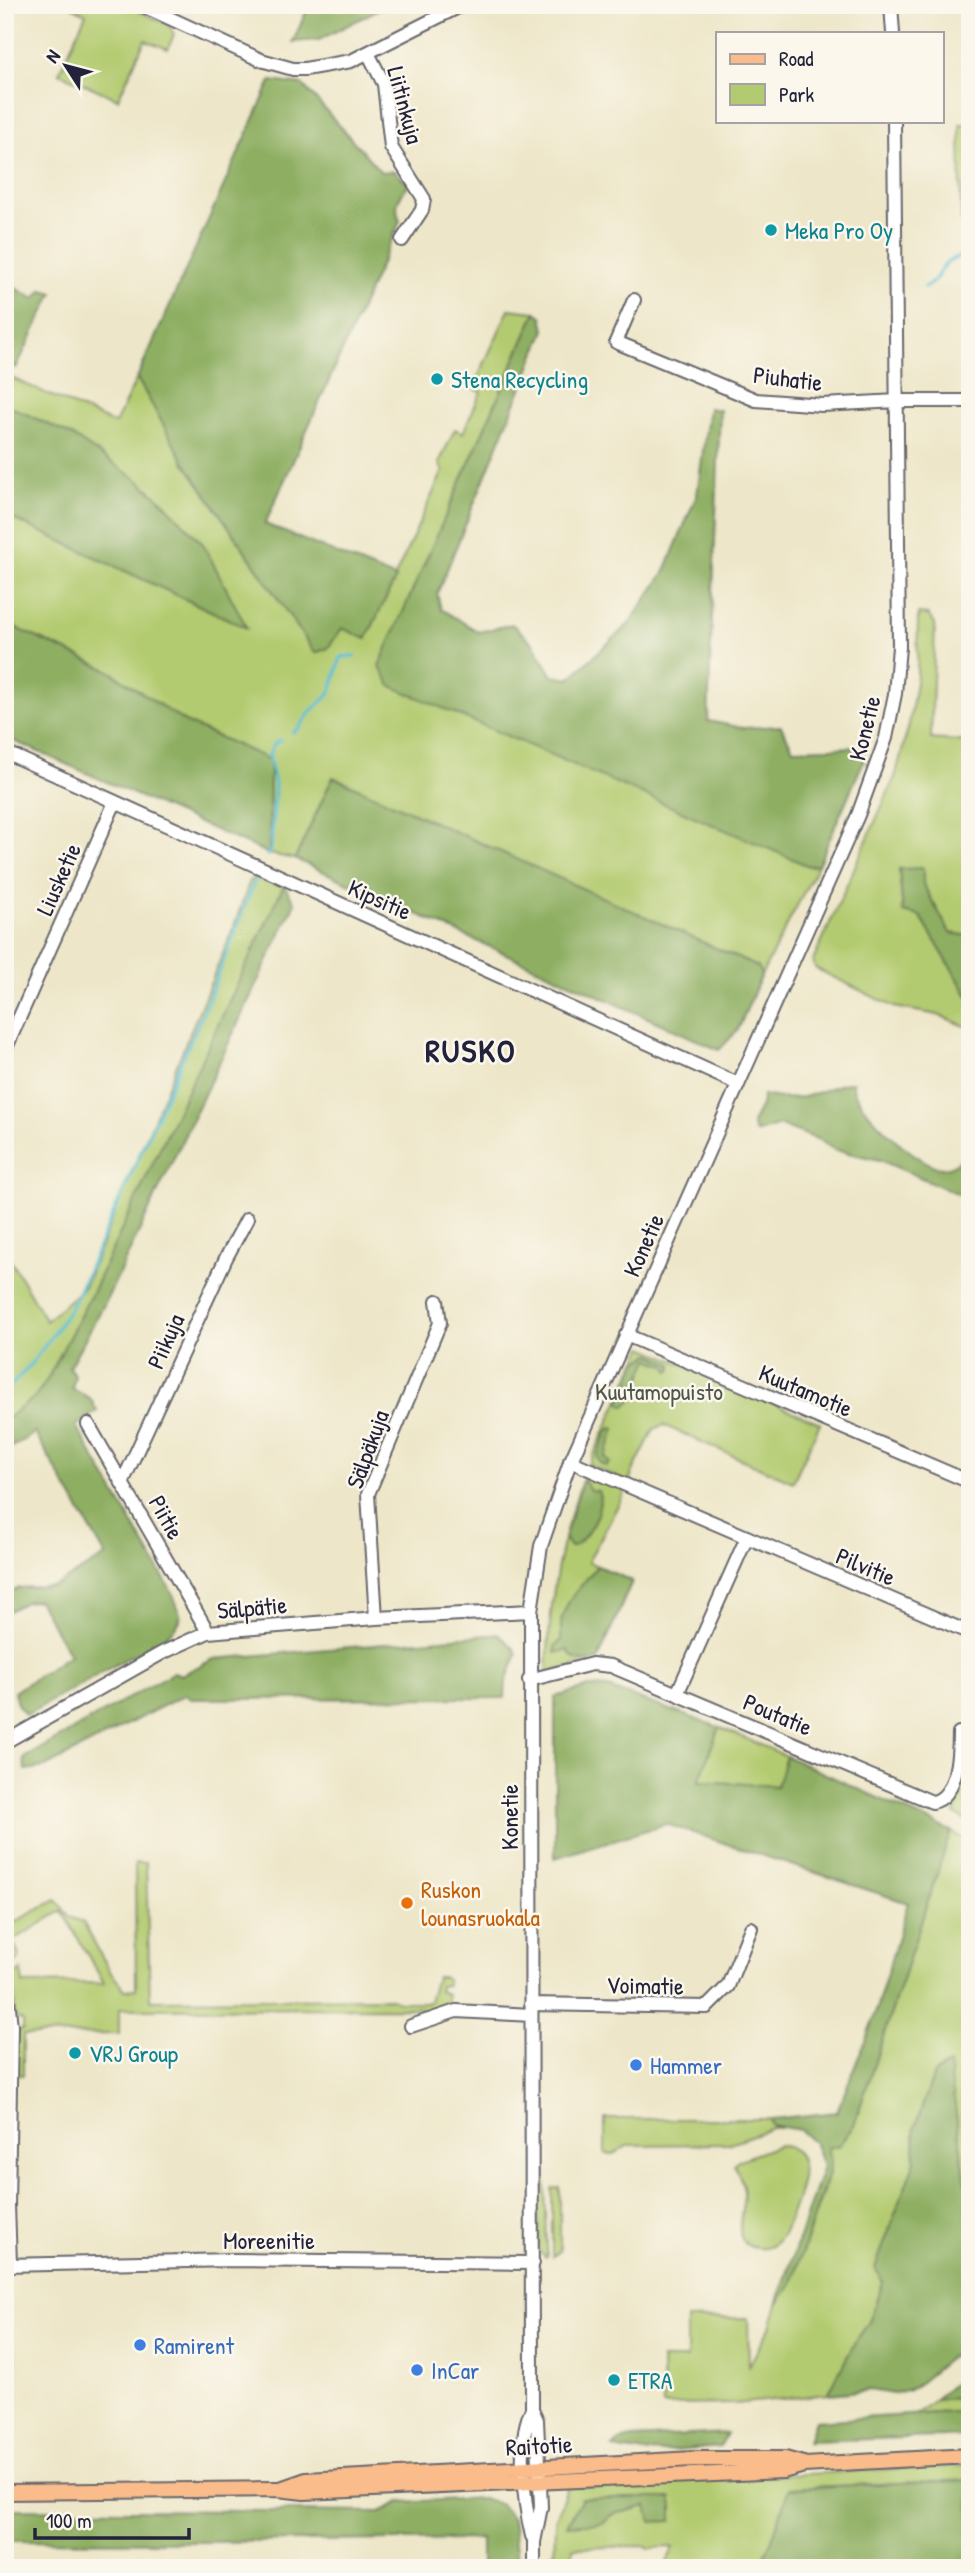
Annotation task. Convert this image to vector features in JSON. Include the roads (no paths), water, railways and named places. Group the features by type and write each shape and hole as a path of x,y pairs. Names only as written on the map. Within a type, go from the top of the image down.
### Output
{"main road":[{"name":"Raitotie","path":"5,2493 278,2489 306,2480 783,2471 804,2465 970,2456"}],"street":[{"path":"141,5 261,60 293,69 324,68 351,61 462,5"},
{"path":"891,5 892,32"},
{"name":"Liitinkuja","path":"369,53 384,84 391,147 424,199 422,210 402,240"},
{"name":"Konetie","path":"534,2542 541,2507 537,2420 532,2409 531,1611 541,1546 570,1461 858,815 886,738 895,694 899,647 894,122"},
{"name":"Piuhatie","path":"634,300 616,342 756,400 822,405 970,401"},
{"name":"Kipsitie","path":"5,752 738,1084"},
{"name":"Liusketie","path":"5,1051 116,802"},
{"name":"Piikuja","path":"123,1481 226,1258 247,1219"},
{"name":"Sälpäkuja","path":"376,1618 368,1494 440,1323 437,1301"},
{"name":"Kuutamotie","path":"626,1335 970,1482"},
{"name":"Piitie","path":"88,1424 208,1632"},
{"name":"Pilvitie","path":"570,1461 970,1633"},
{"path":"677,1694 747,1537"},
{"name":"Sälpätie","path":"5,1742 162,1653 208,1632 376,1618 531,1611"},
{"name":"Poutatie","path":"529,1680 597,1663 611,1666 932,1802 944,1798 950,1788 959,1733"},
{"name":"Voimatie","path":"411,2026 456,2011 707,2007 727,1986 751,1928"},
{"path":"5,1972 8,2053 8,2264"},
{"name":"Moreenitie","path":"8,2264 233,2260 533,2263"},
{"name":"Konetie","path":"532,2409 526,2421 524,2476 526,2511 534,2542"},
{"path":"534,2542 534,2568"}],"waterway":[{"path":"925,287 933,282 948,262 970,252"},
{"path":"293,732 327,697 341,657 354,656"},
{"path":"267,855 271,850 275,784 269,756 273,745 280,740"},
{"path":"5,1391 35,1359 75,1300 205,1008 255,880"}],"place":[{"name":"Meka Pro Oy","path":"771,230"},
{"name":"Stena Recycling","path":"437,379"},
{"name":"Ruskon lounasruokala","path":"407,1903"},
{"name":"VRJ Group","path":"75,2053"},
{"name":"Hammer","path":"636,2065"},
{"name":"Ramirent","path":"140,2345"},
{"name":"InCar","path":"417,2370"},
{"name":"ETRA","path":"614,2380"}],"district":[{"name":"RUSKO","path":"471,1050"}],"park label":[{"name":"Kuutamopuisto","path":"659,1391"}]}
